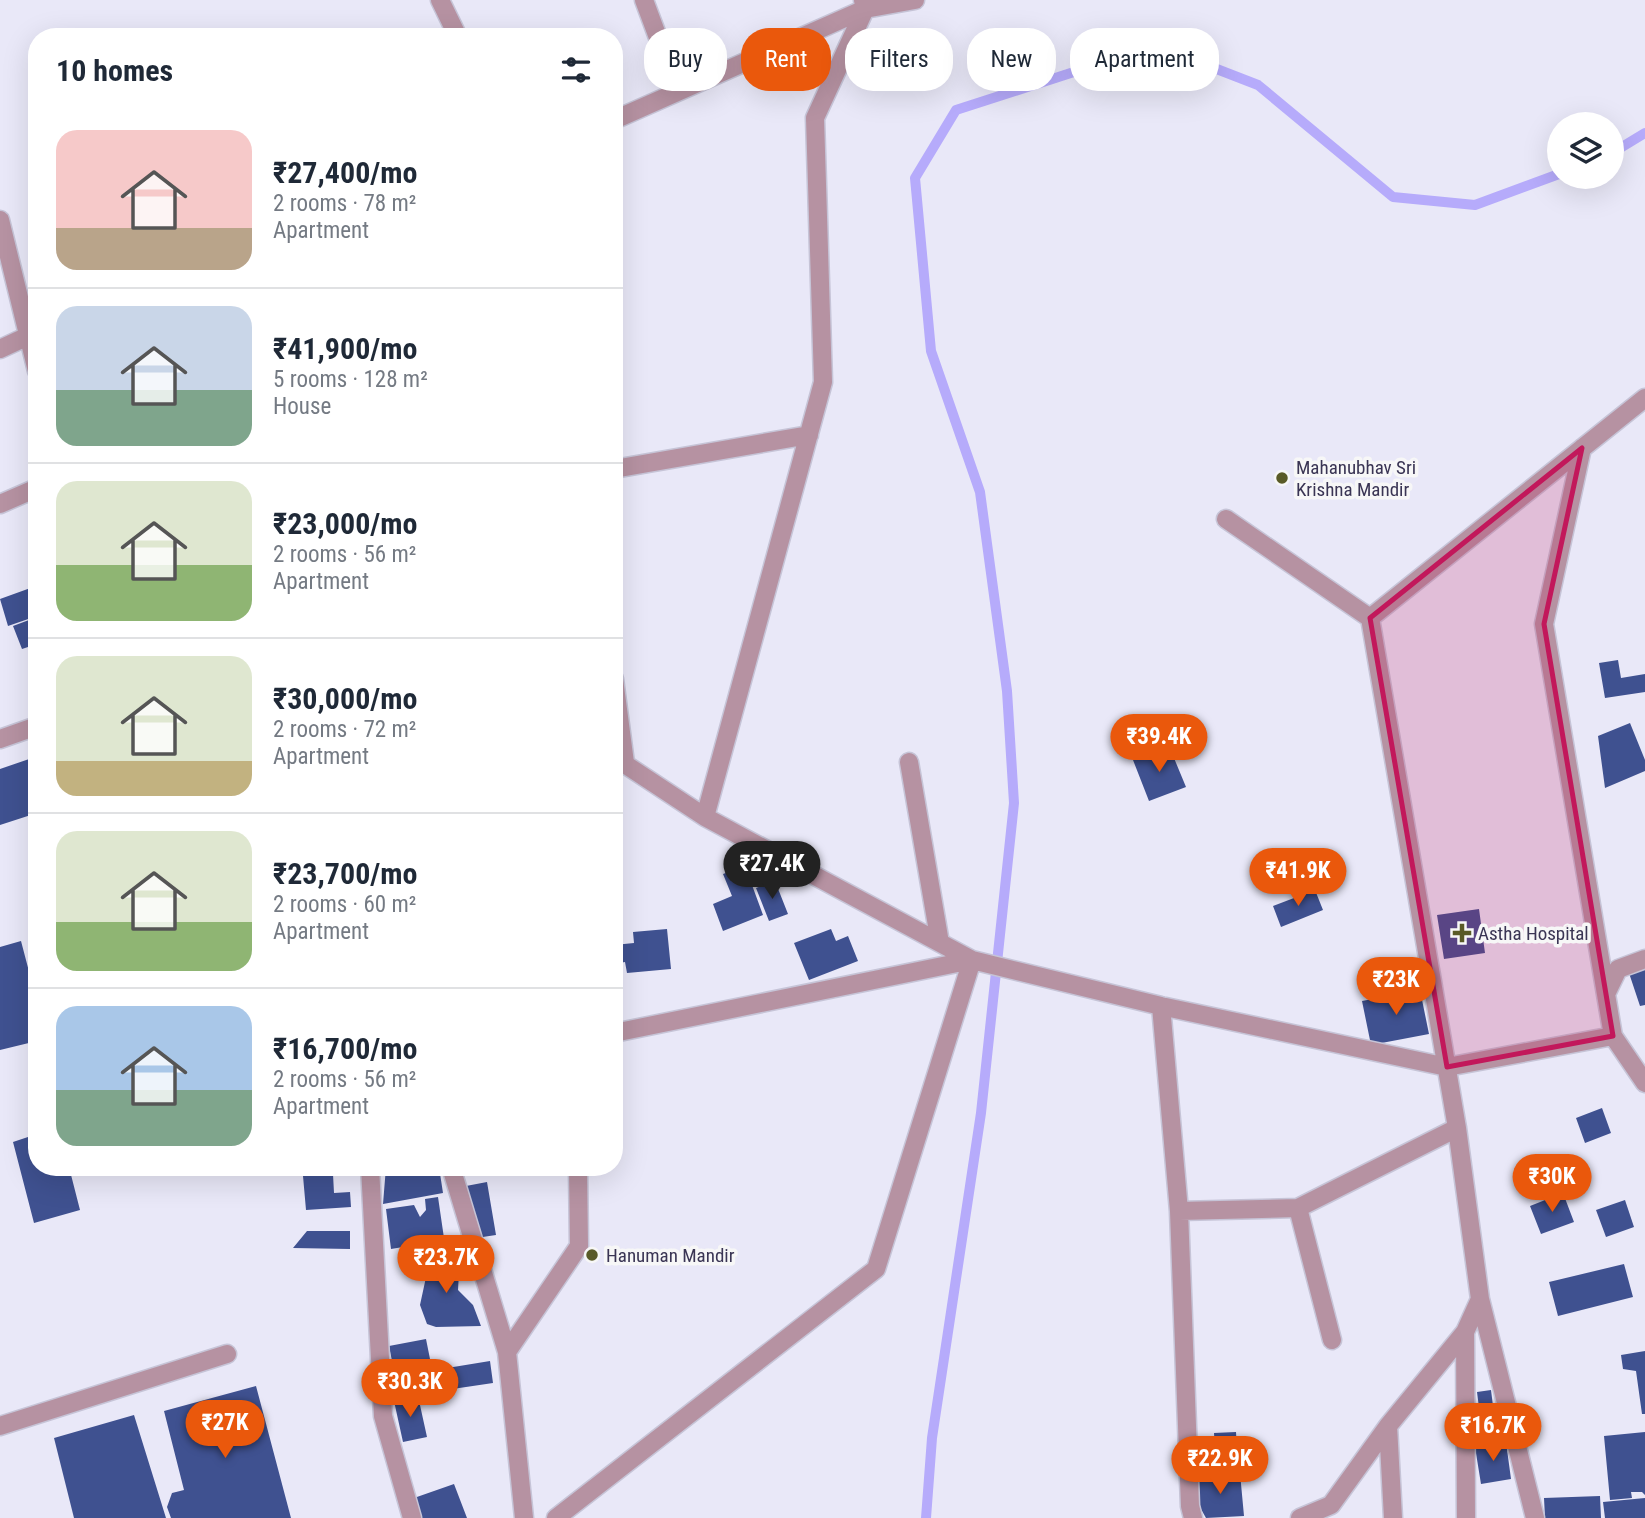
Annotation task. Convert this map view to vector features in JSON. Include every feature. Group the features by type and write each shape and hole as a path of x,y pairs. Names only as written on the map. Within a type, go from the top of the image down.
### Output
{"street":[{"path":"440,0 454,28"},
{"path":"644,0 654,28"},
{"path":"727,68 864,4 915,0"},
{"path":"705,817 823,383 815,118 864,4"},
{"path":"623,116 678,91"},
{"path":"0,220 28,336 0,349"},
{"path":"1370,618 1645,398"},
{"path":"623,467 809,435"},
{"path":"1582,448 1545,624 1613,1036 1645,1083"},
{"path":"0,504 28,492"},
{"path":"1226,519 1370,618 1457,1128 1480,1299 1535,1518"},
{"path":"0,739 28,729"},
{"path":"909,762 940,943"},
{"path":"623,763 705,817 980,962 1161,1006 1447,1067 1613,1036"},
{"path":"1606,994 1618,969 1645,959"},
{"path":"623,1031 980,962"},
{"path":"556,1518 876,1269 980,962"},
{"path":"1161,1006 1180,1211 1189,1506 1193,1518"},
{"path":"1180,1211 1298,1208 1457,1128"},
{"path":"370,1176 383,1416 412,1518"},
{"path":"455,1176 507,1352 524,1518"},
{"path":"507,1352 579,1246 578,1176"},
{"path":"1298,1208 1332,1340"},
{"path":"1300,1518 1331,1505 1388,1426 1465,1332 1480,1299"},
{"path":"1465,1332 1466,1518"},
{"path":"0,1426 228,1354"},
{"path":"1388,1426 1393,1518"}],"highlighted area":[{"path":"1582,448 1544,624 1613,1036 1447,1067 1370,618"}],"building":[{"path":"28,589 28,619 8,626 0,599"},
{"path":"28,620 28,647 22,649 13,626"},
{"path":"1618,660 1621,678 1645,674 1645,692 1605,698 1599,663"},
{"path":"1630,723 1645,760 1645,771 1605,788 1598,736"},
{"path":"1169,746 1186,787 1149,801 1133,760"},
{"path":"28,759 28,816 0,825 0,769"},
{"path":"745,866 763,915 723,931 713,904 732,896 723,874"},
{"path":"775,881 788,914 769,921 756,888"},
{"path":"1315,890 1323,910 1281,927 1273,906"},
{"path":"1479,909 1485,953 1444,959 1437,915"},
{"path":"667,929 671,969 627,973 623,962 623,944 634,943 633,932"},
{"path":"831,929 836,941 848,936 858,961 809,980 794,943"},
{"path":"21,941 28,968 28,1043 0,1050 0,947"},
{"path":"1645,968 1645,1005 1640,1006 1629,973"},
{"path":"1420,990 1429,1034 1371,1045 1362,1001"},
{"path":"1602,1108 1611,1133 1585,1143 1576,1118"},
{"path":"28,1137 28,1176 71,1176 80,1210 34,1223 13,1142"},
{"path":"1535,1159 1550,1193 1532,1198 1524,1179 1531,1175 1526,1163"},
{"path":"303,1176 333,1176 334,1193 350,1192 351,1207 306,1210"},
{"path":"385,1176 440,1176 443,1193 383,1204"},
{"path":"487,1182 496,1235 476,1238 466,1186"},
{"path":"1563,1193 1574,1222 1541,1234 1530,1206"},
{"path":"438,1197 445,1245 403,1251 403,1247 391,1249 386,1209 414,1205 420,1217 426,1210 425,1199"},
{"path":"1625,1200 1634,1227 1606,1237 1596,1210"},
{"path":"307,1231 350,1231 350,1249 293,1248"},
{"path":"452,1250 459,1272 458,1290 473,1305 481,1326 436,1327 427,1324 420,1305 428,1268 426,1259"},
{"path":"1624,1264 1633,1297 1558,1316 1549,1282"},
{"path":"426,1339 434,1379 397,1386 389,1346"},
{"path":"1645,1351 1645,1414 1642,1414 1636,1371 1623,1369 1621,1355"},
{"path":"490,1361 493,1383 439,1391 435,1370"},
{"path":"256,1386 291,1518 171,1518 167,1507 172,1493 184,1490 164,1411"},
{"path":"1491,1390 1497,1438 1483,1439 1477,1392"},
{"path":"418,1396 427,1437 403,1442 394,1401"},
{"path":"134,1415 166,1518 74,1518 54,1438"},
{"path":"1236,1432 1238,1468 1202,1470 1201,1450 1215,1449 1214,1433"},
{"path":"1645,1432 1645,1495 1642,1492 1631,1492 1632,1498 1610,1500 1604,1436"},
{"path":"1506,1442 1511,1479 1481,1484 1475,1447"},
{"path":"1240,1473 1244,1516 1206,1518 1197,1502 1195,1477"},
{"path":"454,1484 467,1518 422,1518 414,1498"},
{"path":"1600,1496 1601,1518 1545,1518 1544,1498"},
{"path":"1645,1498 1645,1518 1605,1518 1603,1502"}],"waterway":[{"path":"926,1518 932,1438 981,1113 1014,803 1007,691 980,492 931,351 915,178 956,110 1080,70 1165,49 1258,85 1393,197 1475,205 1547,178"},
{"path":"1624,146 1645,133"}],"place":[{"name":"Mahanubhav Sri Krishna Mandir","path":"1282,478"},
{"name":"Astha Hospital","path":"1462,933"},
{"name":"Hanuman Mandir","path":"592,1255"}]}
